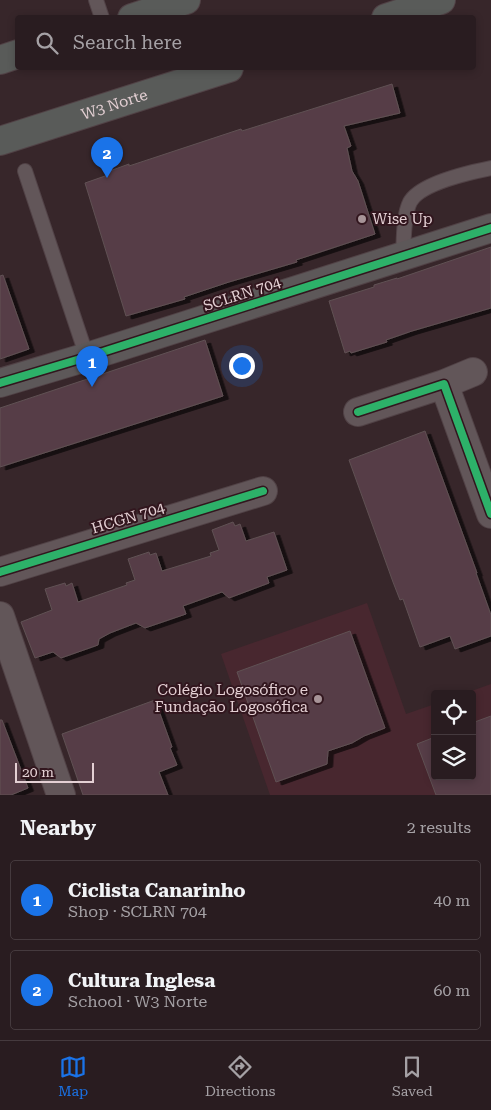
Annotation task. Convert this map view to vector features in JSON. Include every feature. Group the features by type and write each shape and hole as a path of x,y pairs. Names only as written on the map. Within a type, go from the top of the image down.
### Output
{"main road":[{"path":"141,15 186,0"},
{"path":"395,15 440,0"},
{"path":"0,60 15,55"},
{"name":"W3 Norte","path":"0,141 223,70"}],"street":[{"name":"SCLRN 704","path":"0,383 87,358 491,228"},
{"path":"358,412 444,384 473,372"},
{"path":"444,384 491,514"},
{"name":"HCGN 704","path":"0,572 263,491"},
{"path":"0,616 61,795"}],"lane":[{"path":"96,0 101,15"},
{"path":"402,256 405,223 410,202 418,194 436,184 474,171 491,168"},
{"path":"25,171 87,358"}],"shaded area":[{"name":"Colégio Logosófico e Fundação Logosófica","path":"367,603 406,714 431,705 431,780 476,780 476,690 474,690 491,684 491,795 270,795 221,654"}],"building":[{"path":"392,84 400,113 344,126 351,146 347,148 352,171 358,181 375,234 296,260 297,262 184,297 185,299 126,316 85,183 108,175 107,172 129,164 129,166 241,129 242,131"},
{"path":"491,247 491,308 412,331 386,340 387,342 351,353 350,351 345,353 329,301"},
{"path":"3,275 29,349 0,359 0,276"},
{"path":"205,340 223,396 0,467 0,408"},
{"path":"425,431 491,615 491,636 455,649 450,636 420,647 403,599 400,600 393,582 349,460"},
{"path":"233,522 235,526 240,524 246,541 274,532 287,570 267,577 269,583 229,598 222,592 183,606 186,614 145,628 136,623 99,639 98,645 61,658 53,652 35,658 21,622 52,610 45,589 65,583 66,586 72,583 78,602 127,585 126,583 135,580 128,559 149,552 150,555 156,553 162,571 211,556 210,553 219,550 212,530"},
{"path":"350,631 385,728 352,743 328,751 327,764 276,782 237,672"},
{"path":"155,700 177,765 159,772 168,795 83,795 62,734"},
{"path":"491,716 491,795 436,795 417,744 431,739 431,780 476,780 476,722"},
{"path":"0,720 2,720 28,788 11,795 0,795"}],"cycle path":[{"path":"0,383 491,228"},
{"path":"358,412 444,384 491,514"},
{"path":"0,572 263,491"}],"place":[{"name":"Cultura Inglesa","path":"107,178"},
{"name":"Wise Up","path":"362,219"},
{"name":"Ciclista Canarinho","path":"92,387"},
{"name":"Colégio Logosófico e Fundação Logosófica","path":"318,699"}]}
